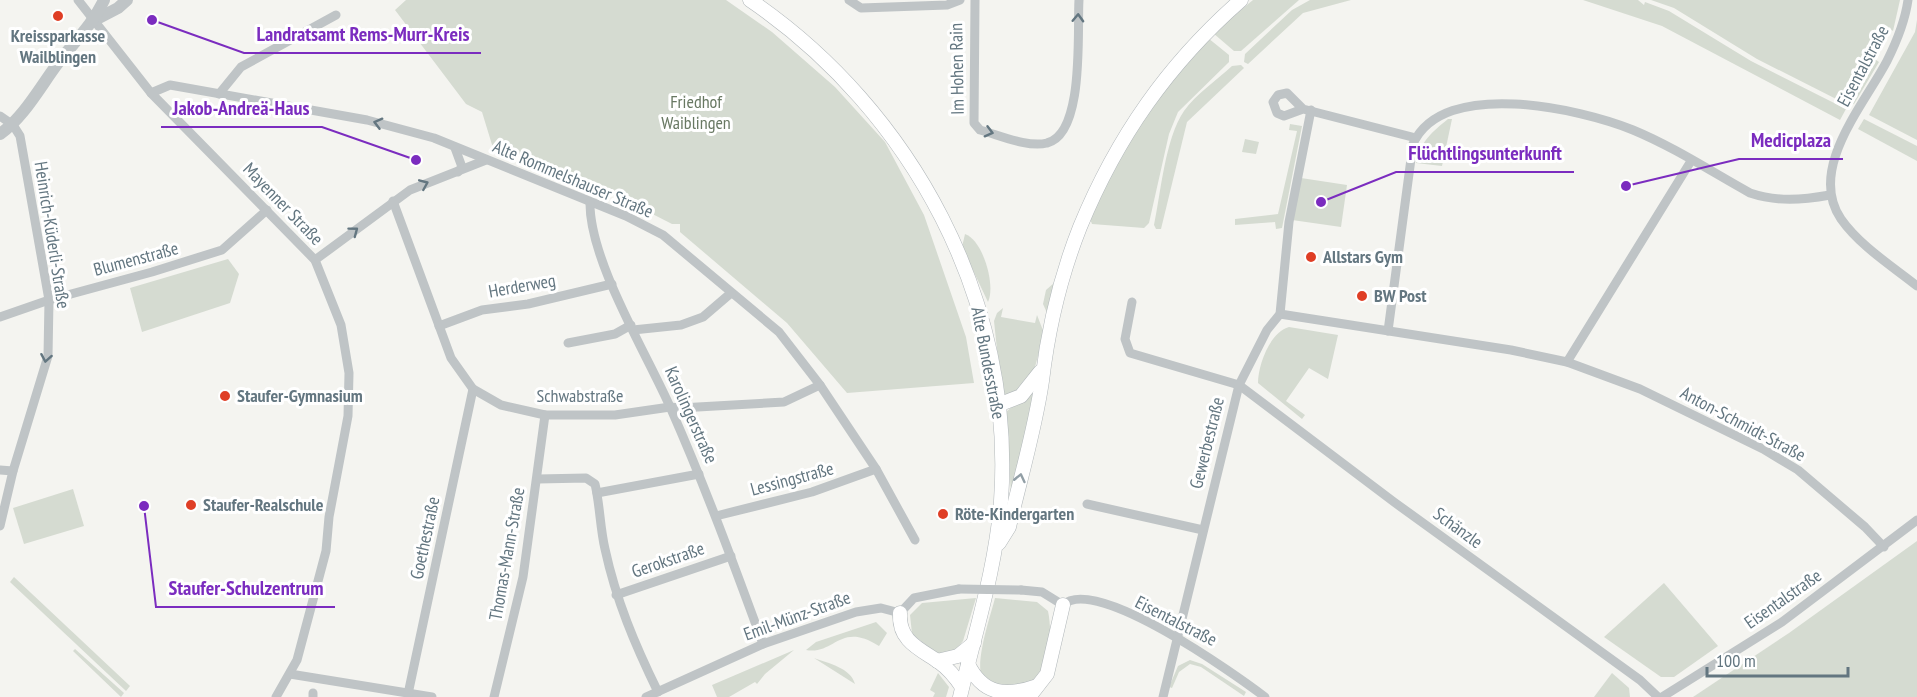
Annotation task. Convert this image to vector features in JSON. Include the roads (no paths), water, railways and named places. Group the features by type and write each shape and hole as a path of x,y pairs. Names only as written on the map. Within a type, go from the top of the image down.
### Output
{"main road":[{"name":"Alte Bundesstraße","path":"750,0 794,32 835,69 881,121 919,175 948,230 980,310 998,405 1002,473 994,552 961,692"},
{"path":"994,552 1009,527 1042,379 1041,370 1080,228 1110,162 1147,101 1170,70 1207,30 1241,0"},
{"path":"998,405 1021,396 1041,370"},
{"path":"1029,697 1041,683 1051,661 1063,605"},
{"path":"900,613 902,632 908,640 937,661 961,692"},
{"path":"937,661 958,656 974,643"},
{"path":"968,664 976,680 992,692 1015,696 1041,683"}],"street":[{"name":"Mayenner Straße","path":"78,0 151,93 315,260 343,335 349,373 348,416 329,517 326,551 304,636 290,674 276,697"},
{"path":"0,134 13,125 69,49 94,20 104,0"},
{"path":"94,20 118,8 127,0"},
{"path":"849,0 861,8 947,5 960,0"},
{"name":"Im Hohen Rain","path":"975,0 974,123 980,130 1039,144 1052,141 1059,135 1073,110 1079,0"},
{"name":"Eisentalstraße","path":"1830,195 1831,172 1836,152 1896,42 1905,18 1908,0"},
{"path":"219,94 241,67 336,15"},
{"name":"Alte Rommelshauser Straße","path":"151,93 170,85 367,120 434,138 626,216 663,235 779,332 820,385 876,469 915,540"},
{"path":"1388,331 1412,150 1416,138 1436,119 1454,108 1481,104 1514,105 1574,112 1622,126 1750,193 1768,198 1803,199 1830,195 1837,211 1854,235 1917,286"},
{"path":"1239,385 1267,330 1280,314 1289,225 1307,109 1416,138"},
{"path":"0,116 13,125"},
{"name":"Heinrich-Küderli-Straße","path":"0,526 13,471 48,356 49,300 20,136 13,125"},
{"path":"455,148 462,167 458,172"},
{"path":"315,260 393,201 420,185 486,160"},
{"path":"1567,362 1691,161"},
{"name":"Schwabstraße","path":"393,201 451,358 473,389 501,405 545,415 615,415 670,407 784,402 820,385"},
{"name":"Karolingerstraße","path":"590,202 590,221 612,284 699,474 763,644"},
{"name":"Blumenstraße","path":"0,317 49,300 152,273 222,250 267,210"},
{"name":"Herderweg","path":"439,326 482,310 528,304 612,284"},
{"path":"568,344 632,328 681,325 703,317 731,293"},
{"name":"Gewerbestraße","path":"1132,302 1125,339 1130,353 1239,385 1163,697"},
{"name":"Anton-Schmidt-Straße","path":"1280,314 1567,362 1640,389 1763,449 1798,470 1865,527 1884,547"},
{"name":"Schänzle","path":"1239,385 1394,502 1640,680 1658,697"},
{"name":"Goethestraße","path":"408,694 473,389"},
{"name":"Thomas-Mann-Straße","path":"494,697 523,576 545,415"},
{"name":"Lessingstraße","path":"716,516 812,492 876,469"},
{"path":"0,470 13,471"},
{"path":"597,493 699,474"},
{"path":"538,479 590,479 595,484 601,531 616,595 634,644 658,692"},
{"path":"1087,504 1203,530"},
{"name":"Eisentalstraße","path":"1662,697 1782,622 1917,520"},
{"name":"Gerokstraße","path":"616,595 731,556"},
{"path":"900,613 914,598 958,589 1042,592 1063,605"},
{"name":"Eisentalstraße","path":"1063,605 1070,600 1085,599 1154,625 1177,636 1265,697"},
{"name":"Emil-Münz-Straße","path":"646,697 763,644 856,612 881,608 900,613"},
{"path":"290,674 432,697"}],"place":[{"name":"Kreissparkasse Wailblingen","path":"58,16"},
{"name":"Landratsamt Rems-Murr-Kreis","path":"152,20"},
{"name":"Jakob-Andreä-Haus","path":"416,160"},
{"name":"Medicplaza","path":"1626,186"},
{"name":"Flüchtlingsunterkunft","path":"1321,202"},
{"name":"Allstars Gym","path":"1311,257"},
{"name":"BW Post","path":"1362,296"},
{"name":"Staufer-Gymnasium","path":"225,396"},
{"name":"Staufer-Realschule","path":"191,505"},
{"name":"Staufer-Schulzentrum","path":"144,506"},
{"name":"Röte-Kindergarten","path":"943,514"}],"park label":[{"name":"Friedhof Waiblingen","path":"696,112"}]}
